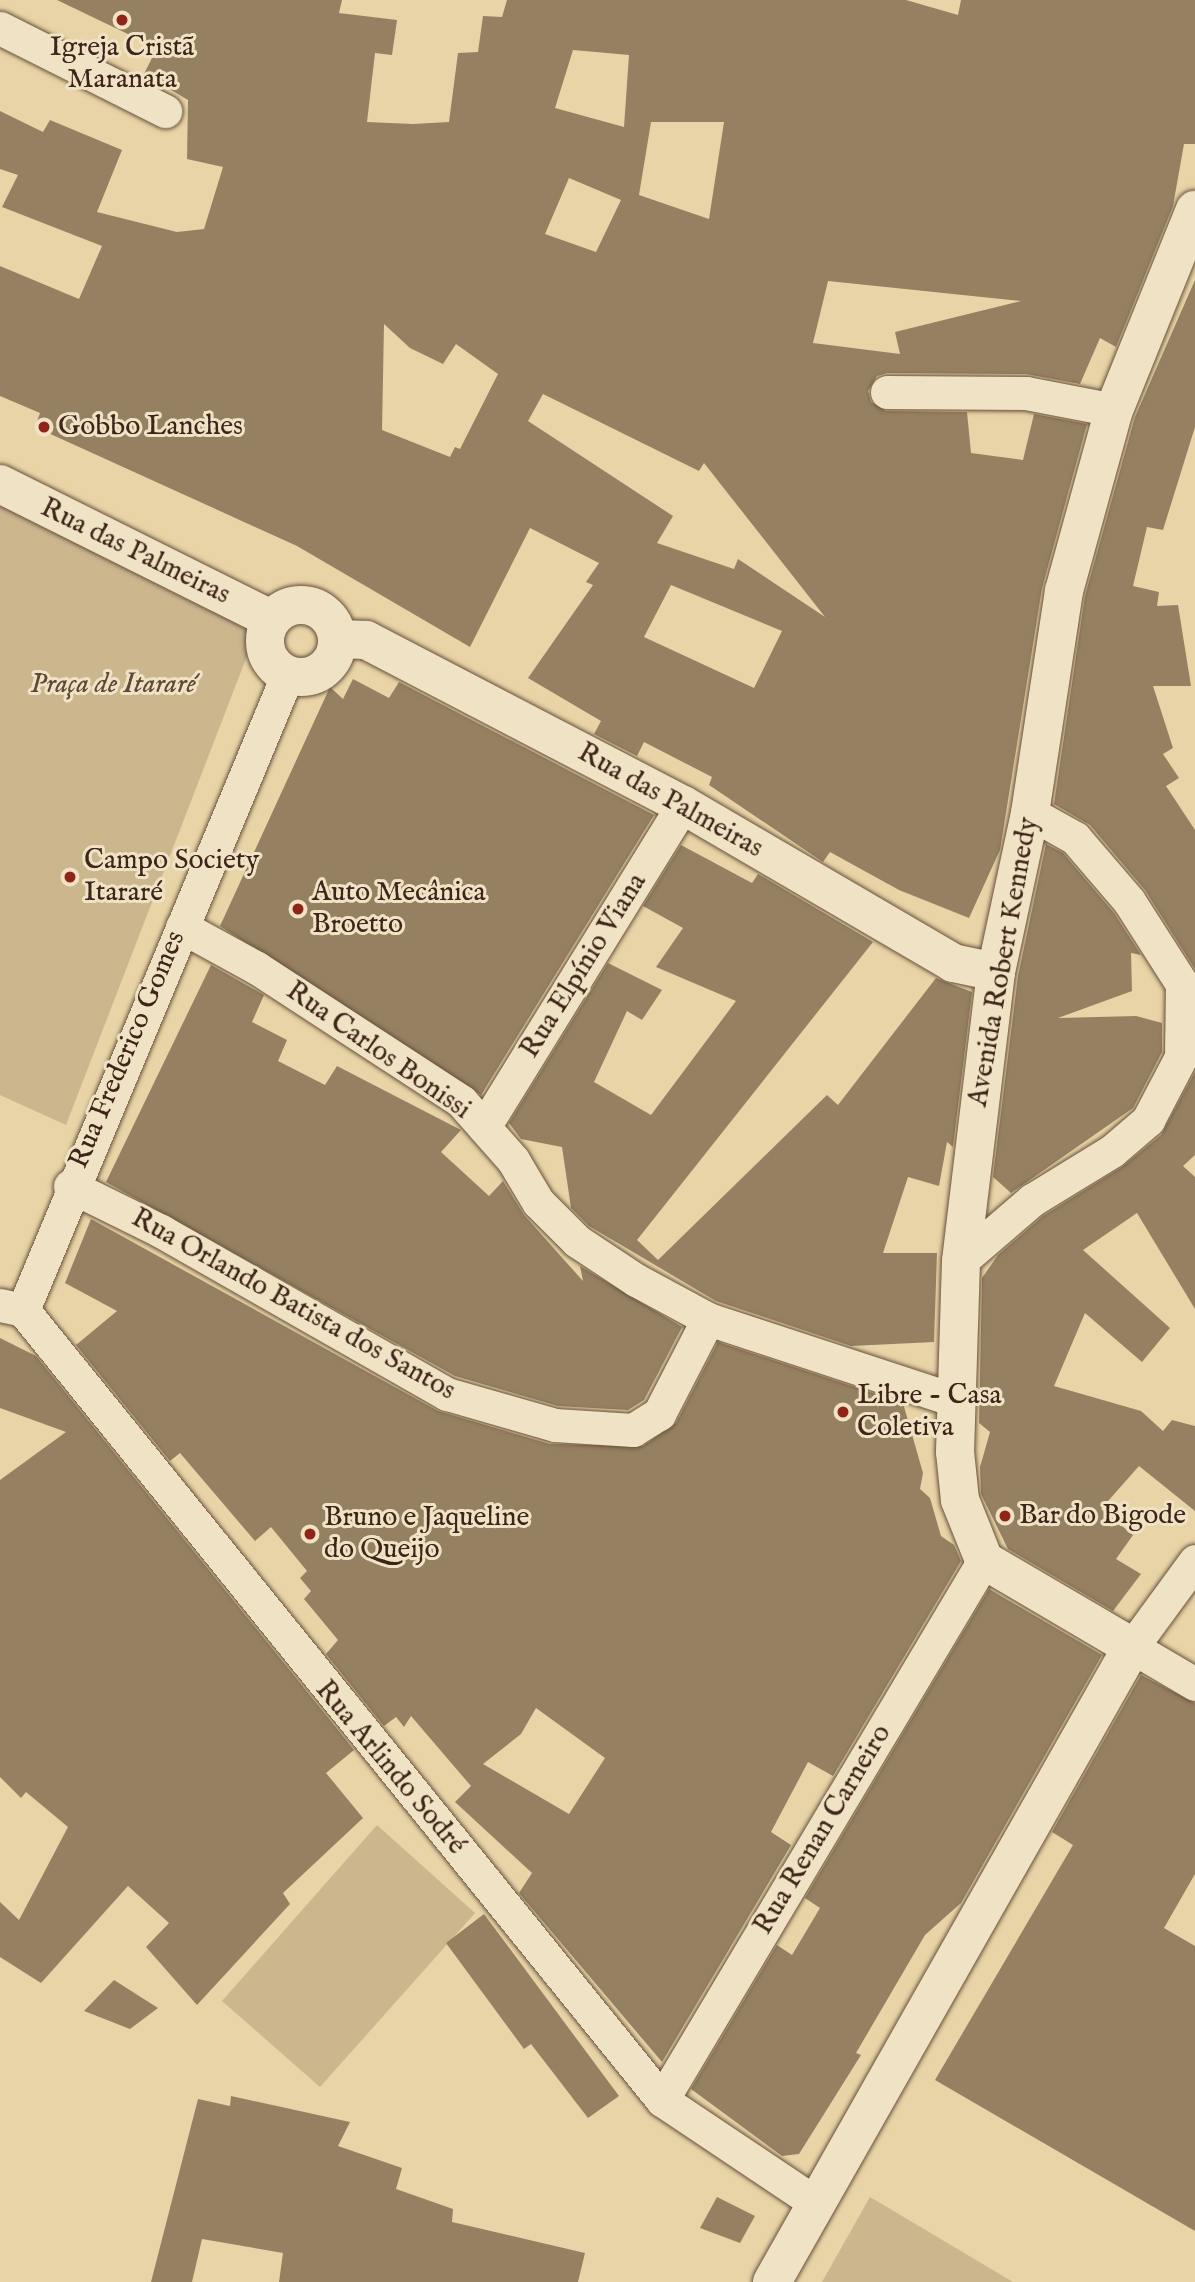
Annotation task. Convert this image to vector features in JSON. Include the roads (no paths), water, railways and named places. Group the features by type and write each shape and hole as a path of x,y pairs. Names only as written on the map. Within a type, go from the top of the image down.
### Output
{"street":[{"path":"0,28 165,111"},
{"name":"Avenida Robert Kennedy","path":"984,1560 960,1500 958,1401 961,1261 996,972 1030,813 1065,591 1114,410 1195,210"},
{"path":"887,392 1026,393 1114,410"},
{"name":"Rua das Palmeiras","path":"0,484 271,619"},
{"path":"312,605 331,618 339,639 332,663 312,677 287,676 270,662 264,640 271,619 289,606 312,605"},
{"name":"Rua das Palmeiras","path":"339,639 366,640 683,805 953,963 996,972"},
{"name":"Rua Frederico Gomes","path":"12,1308 70,1186 287,676"},
{"name":"Rua Elpínio Viana","path":"484,1127 683,805"},
{"path":"961,1261 1032,1200 1112,1151 1147,1119 1181,1057 1188,987 1129,901 1076,838 1030,813"},
{"name":"Rua Carlos Bonissi","path":"182,927 257,968 461,1101 484,1127 538,1202 577,1241 708,1319 958,1401"},
{"name":"Rua Orlando Batista dos Santos","path":"70,1186 162,1231 447,1394 555,1425 633,1430 659,1414 708,1319"},
{"name":"Rua Arlindo Sodré","path":"12,1308 662,2100 813,2201"},
{"path":"984,1560 1195,1684"},
{"name":"Rua Renan Carneiro","path":"662,2100 984,1560"},
{"path":"772,2282 813,2201 1132,1647 1195,1561"}],"place":[{"name":"Igreja Cristã Maranata","path":"122,20"},
{"name":"Gobbo Lanches","path":"44,427"},
{"name":"Campo Society Itararé","path":"70,877"},
{"name":"Auto Mecânica Broetto","path":"298,909"},
{"name":"Libre - Casa Coletiva","path":"843,1412"},
{"name":"Bar do Bigode","path":"1005,1516"},
{"name":"Bruno e Jaqueline do Queijo","path":"310,1534"}],"park label":[{"name":"Praça de Itararé","path":"113,685"}]}
